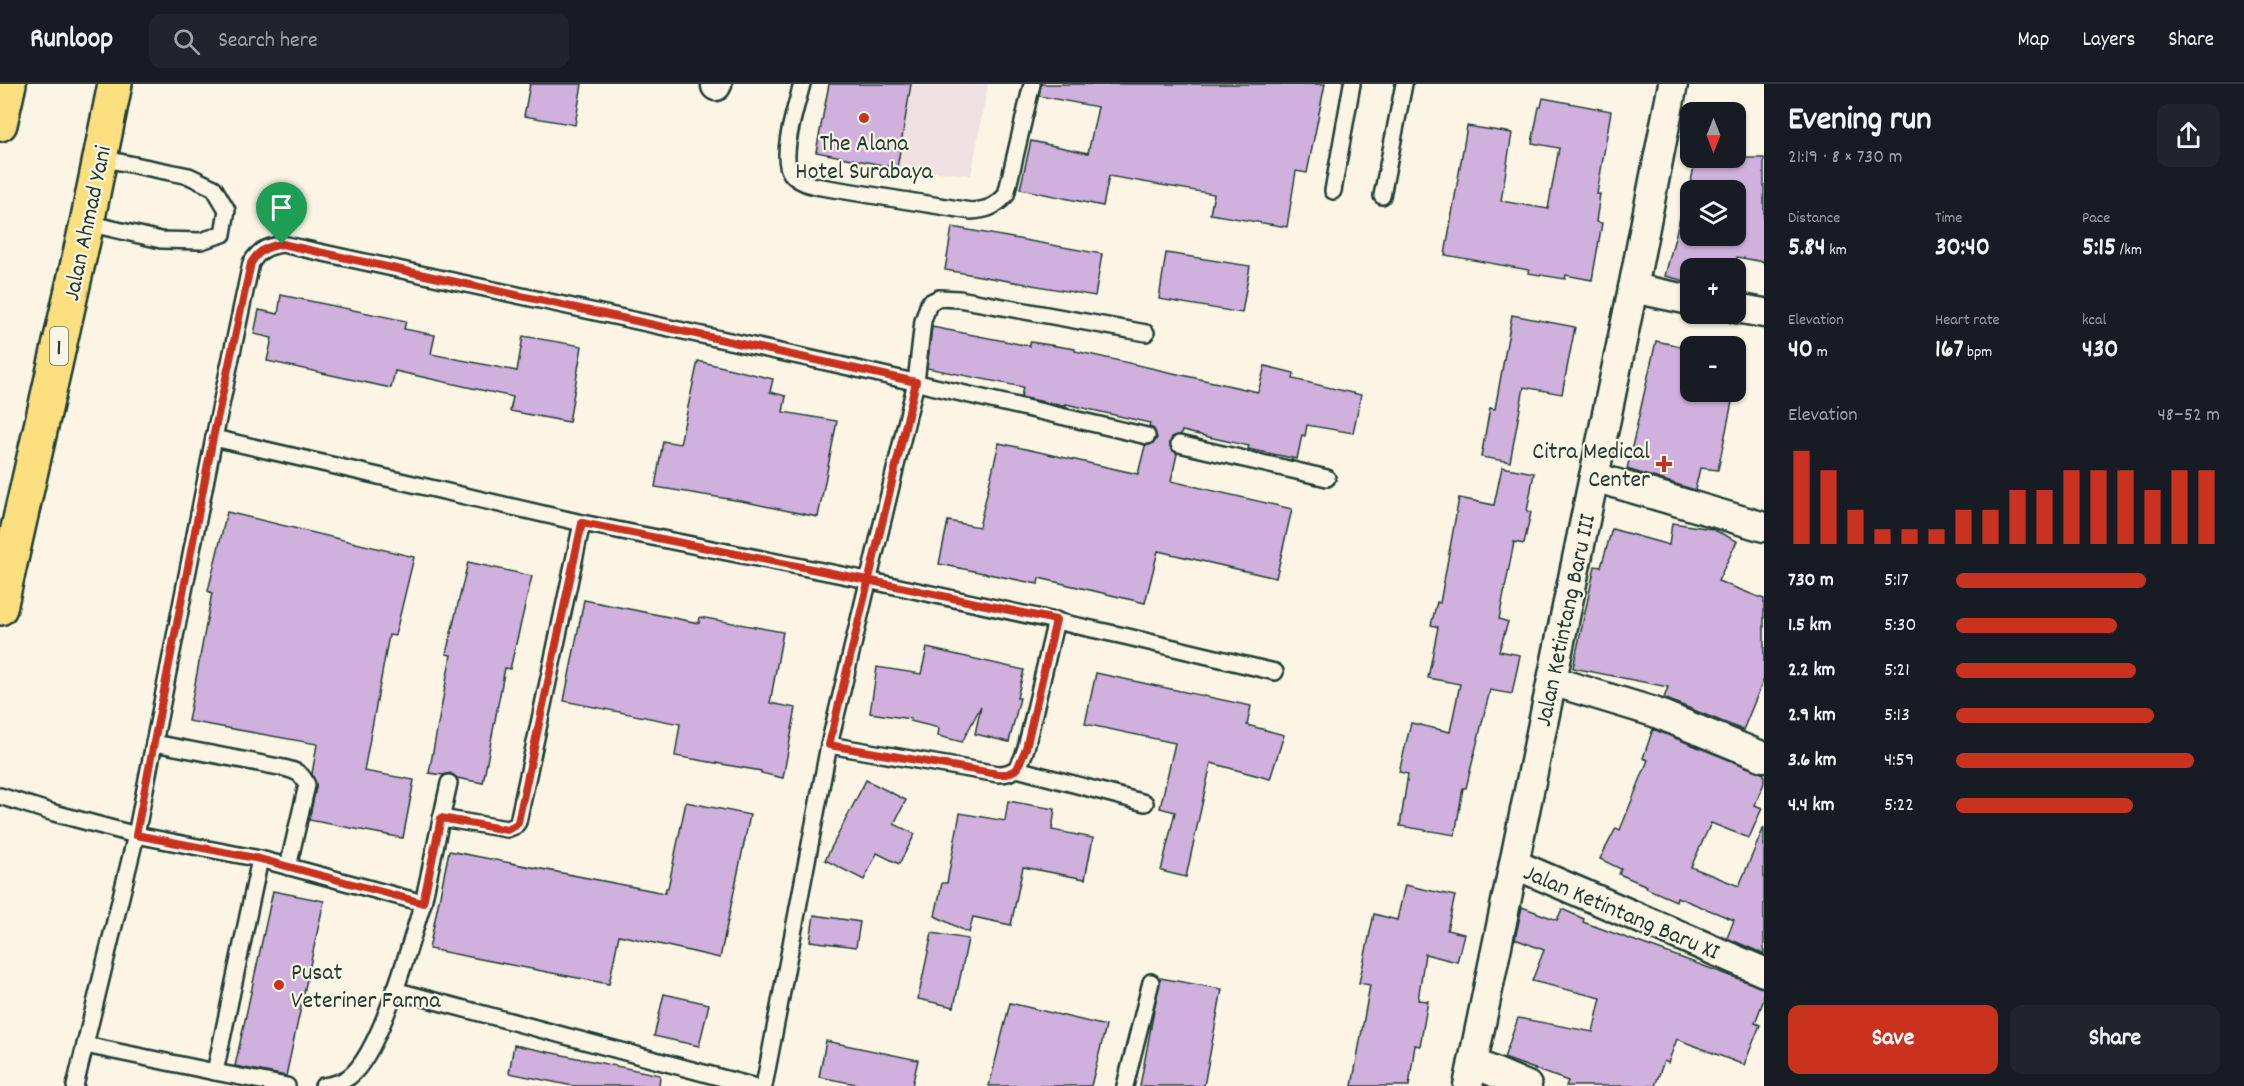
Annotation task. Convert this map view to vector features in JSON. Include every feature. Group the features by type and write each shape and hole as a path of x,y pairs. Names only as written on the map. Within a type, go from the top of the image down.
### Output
{"highway":[{"path":"0,124 9,84"},
{"name":"Jalan Ahmad Yani","path":"0,608 116,84"}],"street":[{"name":"Jalan Ketintang Baru III","path":"1471,1074 1673,84"},
{"path":"1633,288 1680,298"},
{"path":"1746,310 1764,313"},
{"path":"1594,477 1764,528"},
{"path":"1552,681 1654,712 1764,757"},
{"name":"Jalan Ketintang Baru XI","path":"1514,864 1764,972"},
{"path":"1471,1074 1527,1086"}],"lane":[{"path":"802,84 787,151 787,164 792,174 805,184 971,211 987,210 997,205 1006,195 1032,84"},
{"path":"1333,191 1352,84"},
{"path":"1382,196 1404,84"},
{"path":"87,223 161,240 201,241 223,234 227,210 213,188 189,176 100,158"},
{"path":"75,1086 136,835 213,438 251,263 265,247 282,244 916,382 1147,436"},
{"path":"764,1086 829,745 916,382 923,321 929,303 939,298 958,299 1146,333"},
{"path":"213,438 582,523 1056,620 1275,672"},
{"path":"1179,444 1327,478"},
{"path":"441,818 507,830 518,822 582,523"},
{"path":"829,745 998,774 1007,774 1017,769 1026,748 1056,620"},
{"path":"154,743 284,768 304,777 307,785 288,867"},
{"path":"1017,769 1145,804"},
{"path":"323,1086 332,1085 349,1077 362,1063 376,1038 423,903 449,783"},
{"path":"0,796 136,835 260,859 423,903"},
{"path":"215,1072 260,859"},
{"path":"1125,1086 1151,982"},
{"path":"394,990 752,1086"},
{"path":"85,1045 287,1086"}],"shaded area":[{"path":"911,84 988,84 971,175 897,168"}],"building":[{"path":"530,84 582,84 575,125 524,116"},
{"name":"The Alana Hotel Surabaya","path":"829,84 911,84 897,168 816,152"},
{"path":"1041,84 1325,84 1307,173 1296,171 1287,227 1210,214 1214,194 1109,176 1103,206 1020,189 1031,141 1088,153 1098,107 1039,96"},
{"path":"1543,98 1611,111 1597,194 1600,194 1596,222 1602,223 1592,280 1566,275 1565,279 1528,273 1529,270 1445,255 1467,126 1512,133 1501,201 1548,209 1559,148 1532,143"},
{"path":"1746,158 1764,158 1764,262 1737,257 1680,258 1680,280 1665,276 1680,218 1680,246 1746,246 1746,180 1691,180 1694,168 1746,168"},
{"path":"952,227 1102,254 1095,296 945,270"},
{"path":"1166,253 1250,266 1242,313 1159,299"},
{"path":"281,295 406,321 404,329 435,335 431,354 517,371 523,336 582,346 569,422 510,411 513,397 395,371 391,388 267,361 272,338 254,334 259,310 278,314"},
{"path":"1512,315 1575,327 1562,394 1524,387 1510,462 1481,457 1490,408 1495,409"},
{"path":"932,327 1030,346 1030,342 1075,349 1075,351 1258,392 1265,366 1294,373 1293,379 1361,395 1353,433 1307,425 1305,436 1302,435 1297,459 1248,449 1249,446 1182,431 1181,434 1172,437 1170,446 1177,454 1171,481 1292,509 1276,578 1158,551 1145,603 1039,578 1038,584 939,564 948,521 979,527 999,443 1138,474 1145,446 1154,443 1157,438 1154,429 1149,427 1150,423 1066,404 1066,406 1021,397 1023,387 927,368"},
{"path":"1656,341 1680,346 1680,402 1732,402 1718,470 1700,468 1695,490 1627,469"},
{"path":"698,361 773,379 770,392 786,396 783,412 837,421 818,517 655,487 663,441 680,444"},
{"path":"1502,467 1534,473 1527,511 1531,512 1524,544 1514,542 1499,619 1508,622 1499,651 1520,655 1512,694 1490,690 1466,788 1463,788 1455,835 1400,826 1408,774 1399,772 1411,723 1450,732 1460,684 1428,678 1438,627 1431,625 1437,602 1440,603 1459,498 1494,505"},
{"path":"227,512 414,557 395,636 389,635 364,771 414,780 403,838 309,820 316,787 312,774 317,744 188,721 212,593 208,591"},
{"path":"1672,523 1712,529 1737,541 1718,581 1764,599 1764,679 1743,730 1664,698 1668,687 1573,668 1595,566 1601,567 1612,529 1669,545"},
{"path":"468,562 532,576 510,669 505,668 483,783 457,778 450,773 443,775 429,773 451,655 446,654"},
{"path":"584,600 699,623 700,617 783,632 770,703 796,708 783,778 761,773 761,771 675,756 680,724 564,701"},
{"path":"927,648 1024,670 1009,742 975,734 981,706 962,742 938,736 939,728 910,721 911,719 870,713 877,667 921,674"},
{"path":"1096,673 1251,706 1247,725 1284,735 1270,779 1211,763 1186,877 1161,871 1175,812 1160,808 1175,743 1085,724"},
{"path":"1653,729 1764,774 1764,783 1755,805 1762,808 1749,838 1711,823 1691,867 1739,886 1764,827 1764,954 1727,938 1734,920 1677,897 1676,901 1646,888 1647,886 1619,874 1621,869 1600,859 1616,828 1620,830 1648,760 1643,758"},
{"path":"866,780 906,800 894,824 915,834 899,864 877,853 864,880 825,860"},
{"path":"1008,801 1055,809 1052,830 1093,838 1085,879 1023,867 1011,925 973,917 969,933 935,916 942,883 947,883 960,813 1005,821"},
{"path":"686,802 750,815 720,958 619,935 609,984 429,949 449,851 665,893"},
{"path":"1405,885 1455,896 1447,930 1464,934 1457,962 1425,954 1418,1000 1428,1001 1420,1046 1415,1045 1409,1086 1352,1086 1370,985 1359,983 1374,914 1397,920"},
{"name":"Pusat Veteriner Farma","path":"273,891 324,901 286,1076 235,1066"},
{"path":"1522,907 1557,920 1562,909 1584,919 1583,922 1764,988 1764,999 1755,1023 1760,1025 1744,1065 1677,1039 1668,1063 1664,1061 1655,1086 1566,1086 1568,1081 1504,1058 1518,1018 1593,1032 1601,998 1532,981 1544,950 1515,939"},
{"path":"814,915 860,922 856,947 810,941"},
{"path":"932,933 968,939 954,1007 918,999"},
{"path":"1160,978 1222,989 1204,1086 1140,1086"},
{"path":"664,994 709,1004 699,1046 654,1036"},
{"path":"1010,1003 1106,1026 1091,1086 989,1086"},
{"path":"826,1041 918,1060 912,1086 866,1086 819,1077"},
{"path":"514,1045 660,1075 659,1086 573,1086 509,1073"}],"place":[{"name":"The Alana Hotel Surabaya","path":"864,118"},
{"name":"Citra Medical Center","path":"1664,464"},
{"name":"Pusat Veteriner Farma","path":"279,985"}],"route":[{"path":"282,244 265,247 251,263 213,438 136,835 260,859 423,903 441,818 507,830 518,822 582,523 867,580 1056,620 1026,748 1017,769 1007,774 998,774 829,745 867,580 916,382 282,244"}]}
